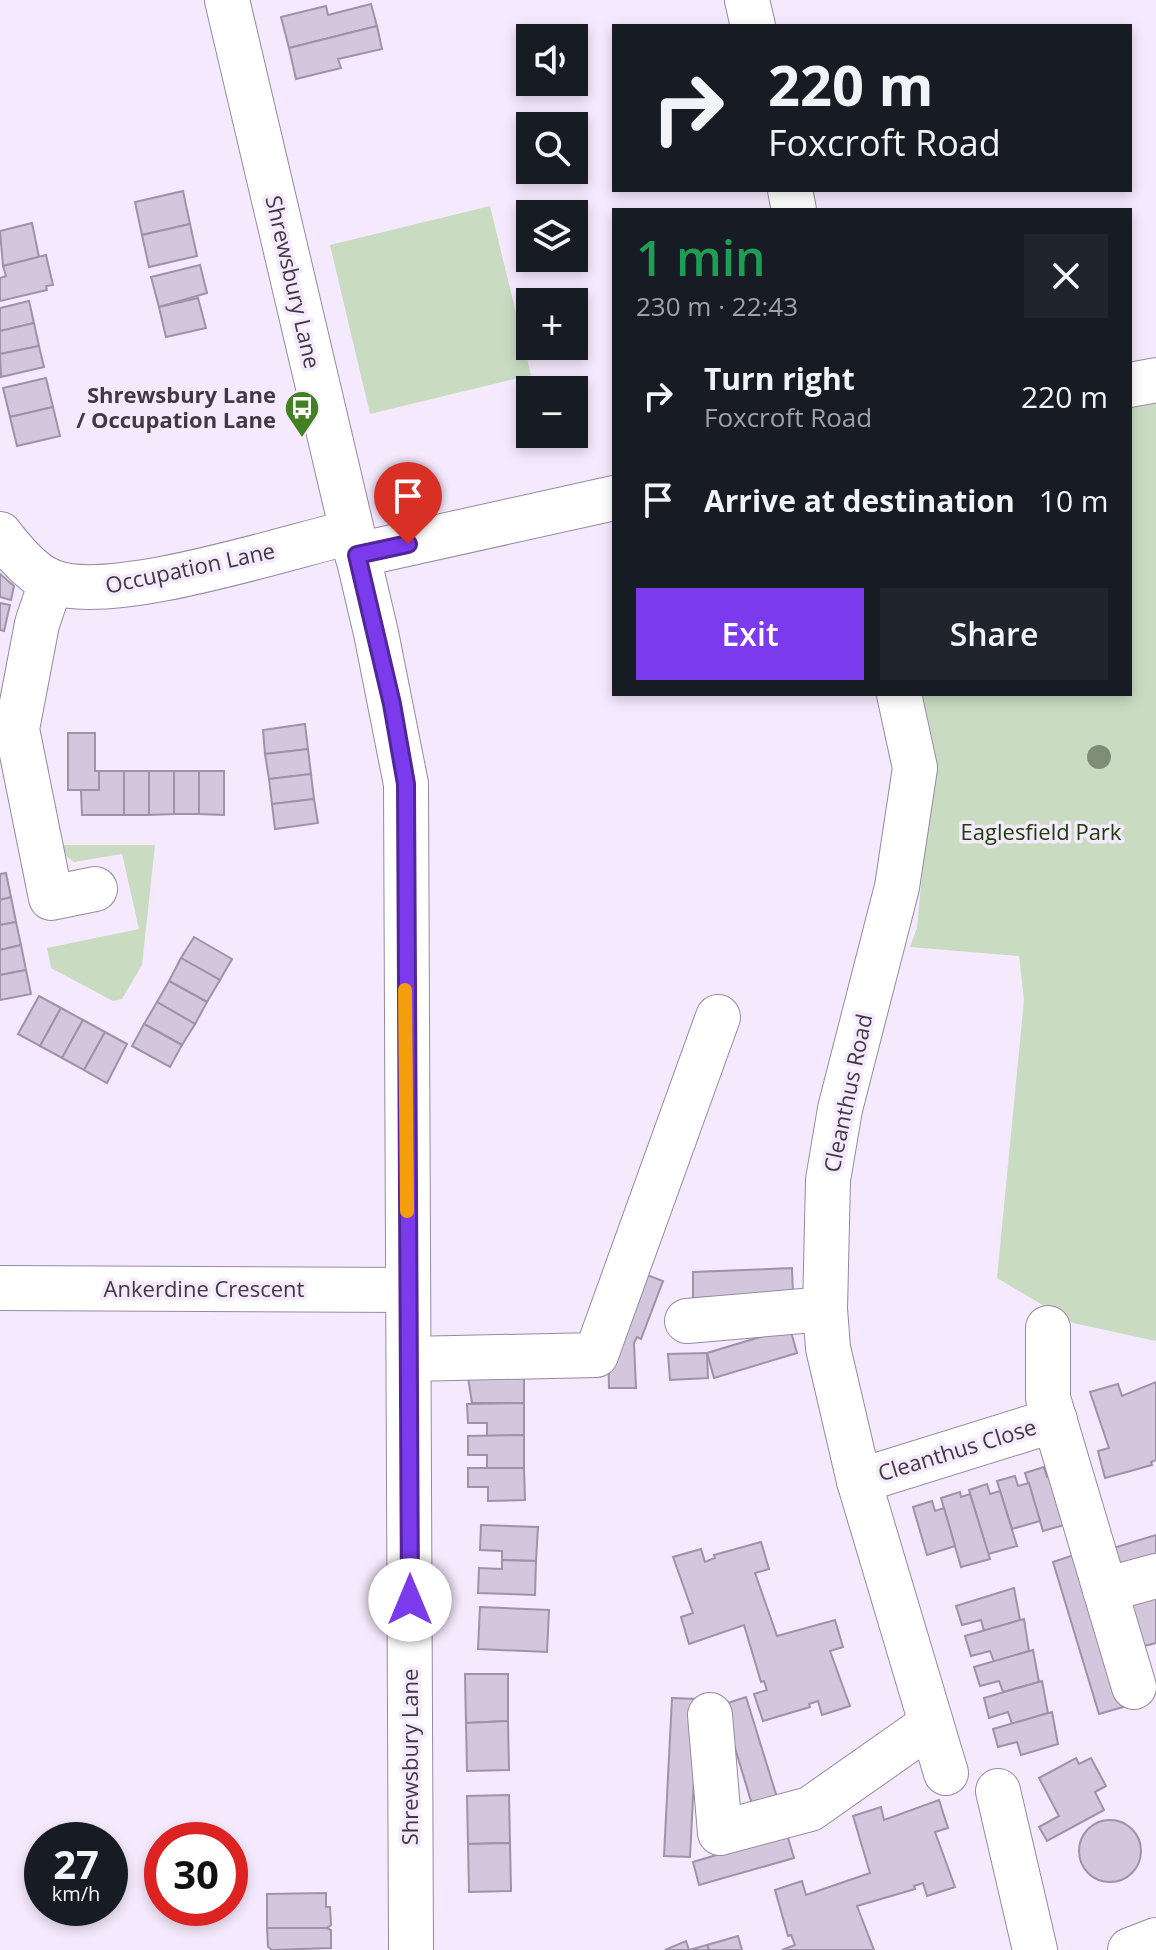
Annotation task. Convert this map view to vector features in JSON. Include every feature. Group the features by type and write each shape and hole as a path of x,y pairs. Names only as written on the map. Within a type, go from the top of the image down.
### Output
{"street":[{"name":"Shrewsbury Lane","path":"227,0 392,704 406,784 411,1950"},
{"path":"747,0 753,24"},
{"path":"1132,385 1156,380"},
{"name":"Occupation Lane","path":"0,534 14,552 51,582 84,590 125,587 612,498"},
{"path":"51,582 37,624 17,729 51,898 95,889"},
{"name":"Cleanthus Road","path":"899,696 915,768 897,887 840,1109 828,1180 825,1309 828,1348 859,1481 946,1773"},
{"path":"409,1359 596,1355 718,1017"},
{"name":"Ankerdine Crescent","path":"0,1288 408,1290"},
{"path":"687,1321 825,1309"},
{"path":"1048,1328 1048,1398 1134,1687"},
{"name":"Cleanthus Close","path":"859,1481 1055,1420"},
{"path":"1105,1590 1156,1576"},
{"path":"710,1715 720,1833 810,1809 931,1724"},
{"path":"998,1791 1035,1950"},
{"path":"1130,1950 1156,1940"}],"green space":[{"path":"490,206 516,313 516,360 527,360 531,375 516,376 516,379 370,414 330,245"},
{"name":"Eaglesfield Park","path":"1156,397 1156,1341 1073,1323 997,1278 1024,1000 1019,956 910,947 917,928 931,774 914,696 1132,696 1132,402"},
{"path":"62,845 155,845 142,965 122,999 113,1001 51,968 47,948 139,929 122,854 74,862 59,850"}],"building":[{"path":"371,4 377,26 289,48 281,17 326,6 328,15"},
{"path":"377,26 382,49 338,59 341,68 296,79 289,48"},
{"path":"183,191 190,224 142,235 135,202"},
{"path":"32,223 39,257 3,266 0,231"},
{"path":"190,224 197,256 149,267 142,235"},
{"path":"46,255 53,285 46,286 47,290 0,301 0,278 6,276 3,266"},
{"path":"200,265 207,293 159,307 151,277"},
{"path":"198,298 206,328 166,337 159,307"},
{"path":"29,301 34,323 0,331 0,308"},
{"path":"34,323 39,346 0,354 0,331"},
{"path":"39,346 44,367 1,377 0,354"},
{"path":"46,378 53,407 10,417 3,388"},
{"path":"53,407 60,436 17,446 10,417"},
{"path":"0,574 14,586 11,600 0,597"},
{"path":"0,603 10,605 4,631 0,630"},
{"path":"305,724 308,749 265,754 263,730"},
{"path":"68,733 95,733 95,771 99,771 99,790 68,790"},
{"path":"308,749 311,774 269,779 265,754"},
{"path":"99,771 124,771 124,815 82,815 81,790 99,790"},
{"path":"124,771 149,771 149,815 124,815"},
{"path":"149,771 174,771 174,814 149,815"},
{"path":"174,771 199,771 199,814 174,814"},
{"path":"199,771 224,771 224,815 199,814"},
{"path":"311,774 314,799 272,804 269,779"},
{"path":"314,799 318,823 275,829 272,804"},
{"path":"6,873 11,897 0,900 0,874"},
{"path":"11,897 16,922 0,925 0,900"},
{"path":"16,922 21,945 0,950 0,925"},
{"path":"194,937 232,959 220,980 181,958"},
{"path":"21,945 26,970 0,975 0,950"},
{"path":"181,958 220,980 207,1002 169,981"},
{"path":"26,970 31,994 0,1000 0,975"},
{"path":"169,981 207,1002 195,1024 157,1002"},
{"path":"39,996 61,1008 40,1046 18,1034"},
{"path":"157,1002 195,1024 182,1045 144,1024"},
{"path":"61,1008 83,1020 62,1058 40,1046"},
{"path":"83,1020 105,1032 84,1070 62,1058"},
{"path":"144,1024 182,1045 170,1067 132,1046"},
{"path":"105,1032 127,1044 107,1083 84,1070"},
{"path":"792,1268 793,1295 693,1298 693,1272"},
{"path":"639,1272 663,1281 641,1339 637,1337 634,1343 636,1388 609,1388 608,1350"},
{"path":"790,1328 797,1353 714,1378 707,1353"},
{"path":"707,1353 708,1378 670,1380 668,1354"},
{"path":"467,1371 524,1371 524,1403 472,1403"},
{"path":"1156,1382 1156,1460 1151,1462 1152,1465 1105,1478 1098,1451 1109,1448 1090,1392 1118,1384 1122,1396"},
{"path":"524,1403 524,1435 487,1436 487,1423 468,1423 467,1404"},
{"path":"524,1435 524,1468 487,1468 487,1455 468,1455 468,1436"},
{"path":"1044,1467 1047,1477 1057,1474 1071,1523 1043,1531 1025,1473"},
{"path":"468,1468 524,1468 525,1500 488,1501 488,1487 468,1487"},
{"path":"1015,1476 1018,1486 1029,1483 1040,1521 1012,1529 997,1481"},
{"path":"987,1484 990,1494 1000,1491 1017,1546 988,1554 969,1490"},
{"path":"960,1492 961,1497 970,1494 990,1559 961,1567 941,1498"},
{"path":"932,1501 935,1511 944,1508 955,1546 927,1555 913,1507"},
{"path":"481,1525 538,1527 536,1561 502,1560 502,1551 480,1550"},
{"path":"1156,1535 1156,1561 1115,1574 1107,1550"},
{"path":"761,1542 769,1569 755,1573 777,1636 835,1620 843,1647 830,1651 850,1706 822,1715 818,1701 809,1704 810,1707 763,1721 754,1694 767,1690 764,1681 761,1682 744,1625 689,1644 681,1617 693,1613 673,1557 701,1549 705,1562 715,1558 714,1555"},
{"path":"1077,1554 1123,1707 1099,1714 1053,1562"},
{"path":"502,1560 536,1561 535,1595 478,1593 479,1568 502,1569"},
{"path":"1014,1588 1020,1620 984,1631 981,1620 962,1625 956,1606"},
{"path":"1156,1592 1156,1643 1137,1648 1123,1602"},
{"path":"480,1607 549,1610 547,1652 478,1649"},
{"path":"1024,1619 1029,1651 994,1662 990,1651 971,1656 965,1636"},
{"path":"1033,1650 1039,1682 1003,1692 999,1681 980,1686 974,1667"},
{"path":"465,1674 508,1674 508,1721 466,1723"},
{"path":"1042,1681 1048,1713 1012,1724 1008,1712 989,1718 984,1698"},
{"path":"746,1697 779,1804 754,1811 722,1705"},
{"path":"672,1698 698,1699 690,1857 664,1856"},
{"path":"1052,1712 1058,1744 1021,1755 1017,1742 998,1747 993,1729"},
{"path":"508,1721 509,1770 467,1771 466,1723"},
{"path":"1076,1758 1079,1764 1091,1758 1106,1786 1095,1792 1104,1810 1047,1841 1039,1827 1059,1816 1039,1778"},
{"path":"509,1795 510,1843 468,1844 467,1796"},
{"path":"939,1800 948,1828 935,1832 955,1887 927,1896 923,1883 914,1886 915,1889 857,1906 874,1950 782,1950 795,1945 791,1935 788,1936 775,1890 802,1881 806,1895 870,1873 853,1816 881,1807 884,1820"},
{"path":"1110,1820 1132,1829 1141,1851 1132,1873 1110,1882 1088,1873 1079,1851 1088,1829"},
{"path":"787,1834 794,1858 699,1885 693,1862"},
{"path":"510,1843 511,1891 469,1892 468,1844"},
{"path":"326,1893 331,1925 327,1928 267,1928 267,1894"},
{"path":"267,1928 327,1928 331,1930 331,1948 272,1950 268,1947"},
{"path":"738,1936 742,1950 709,1950 707,1945"},
{"path":"686,1941 689,1950 665,1950"},
{"path":"707,1945 709,1950 689,1950"}],"slow traffic":[{"path":"405,990 407,1211"}],"place":[{"name":"Shrewsbury Lane / Occupation Lane","path":"302,439"}],"route":[{"path":"408,544 357,555 392,704 406,784 410,1600"}]}
